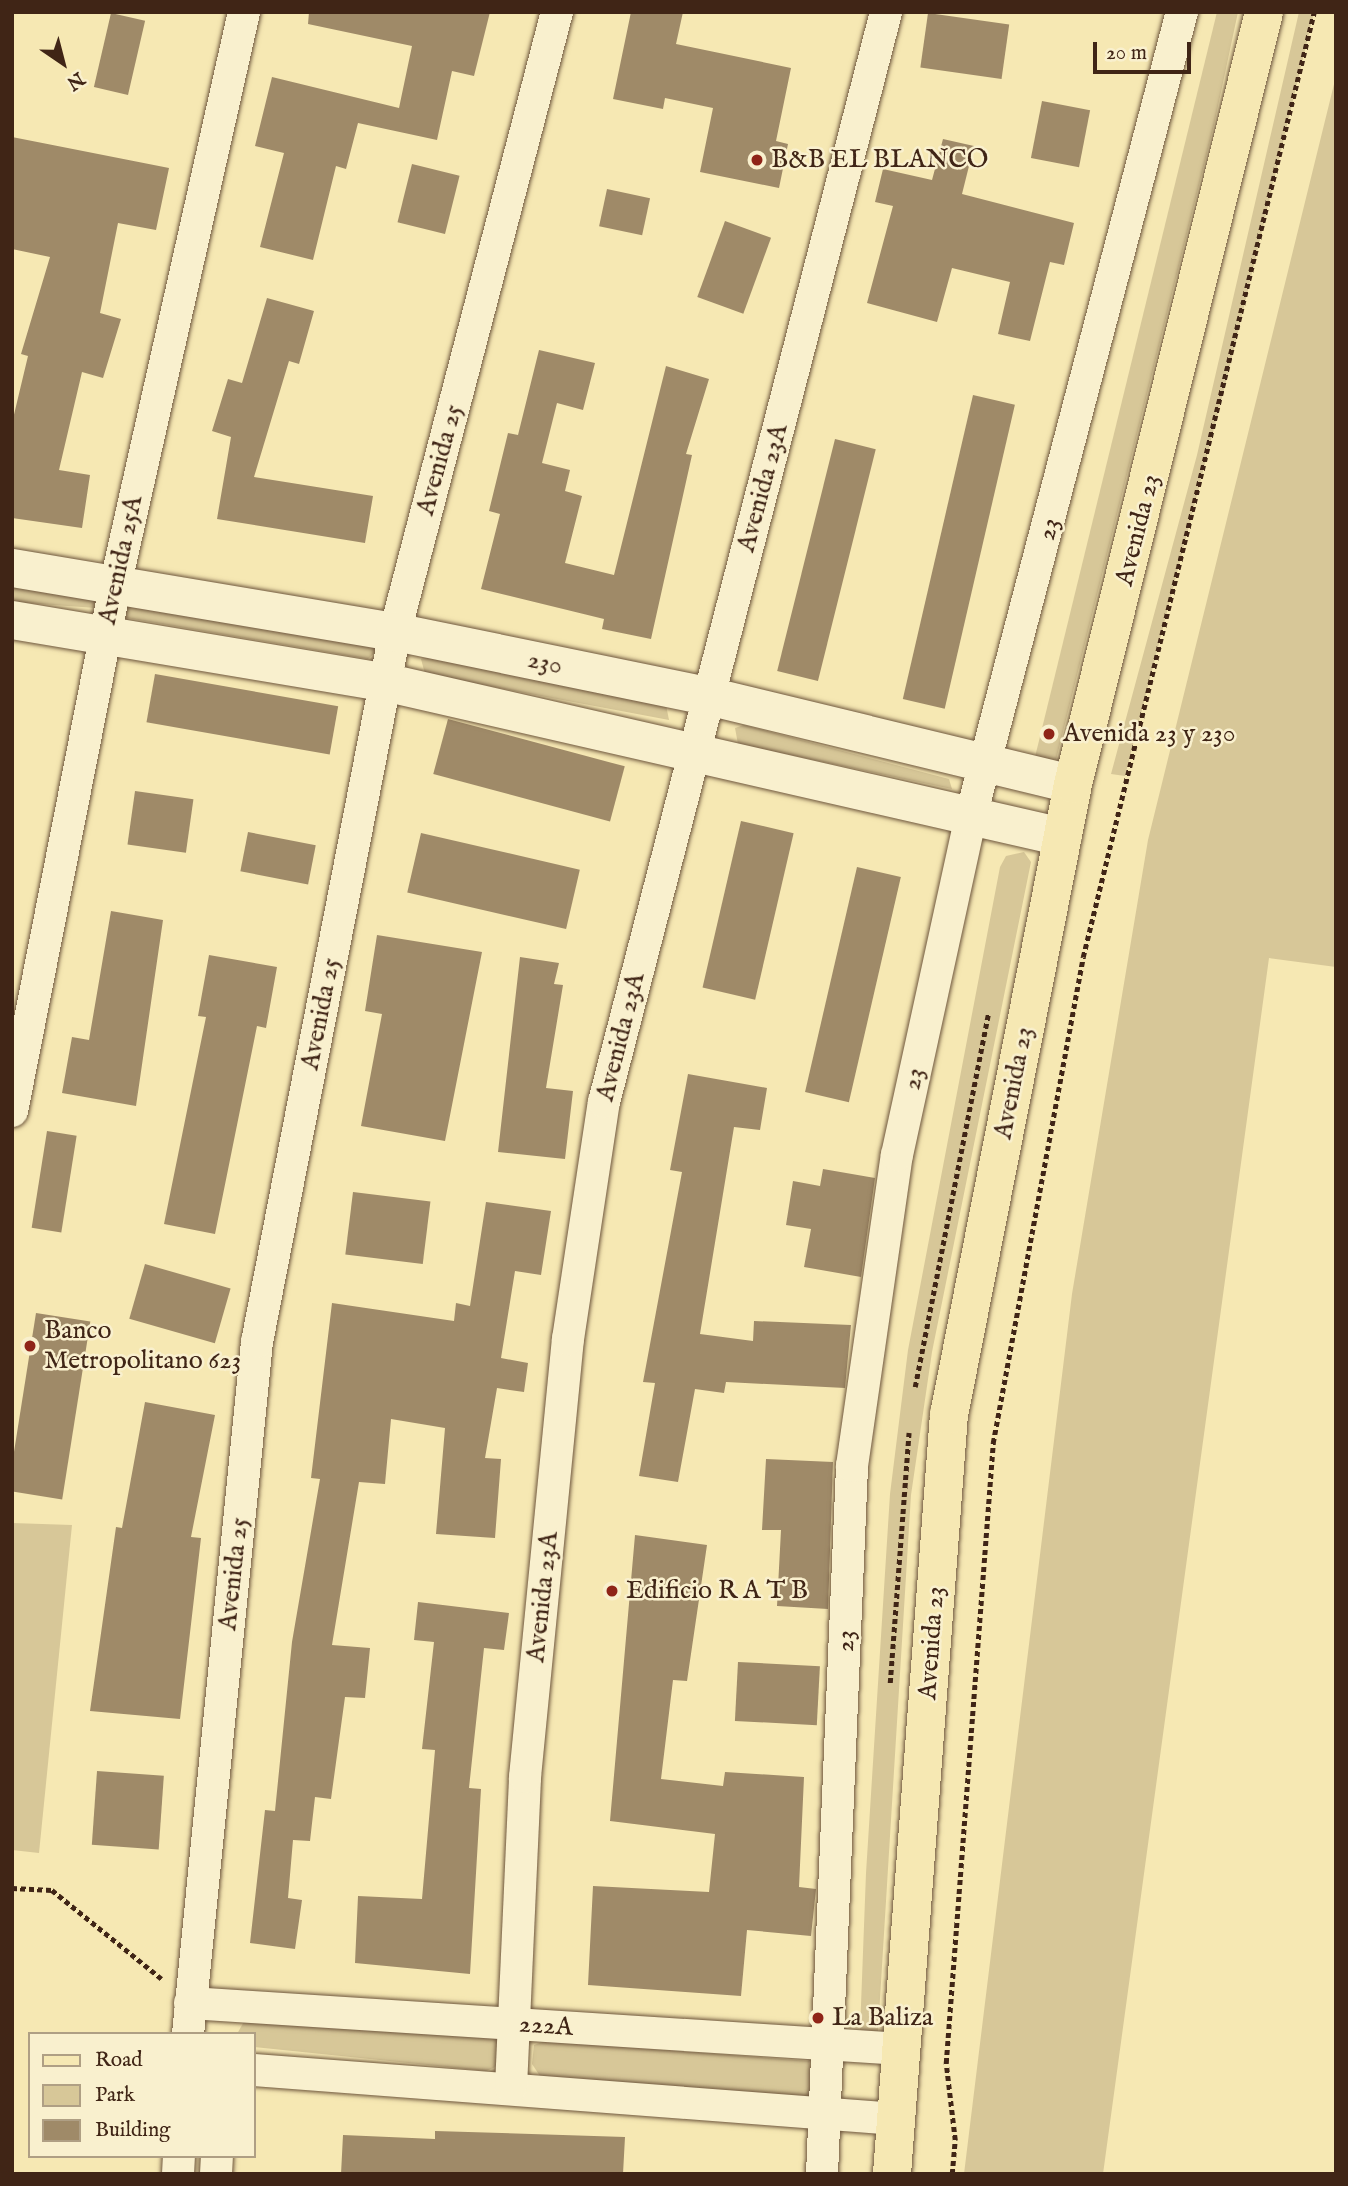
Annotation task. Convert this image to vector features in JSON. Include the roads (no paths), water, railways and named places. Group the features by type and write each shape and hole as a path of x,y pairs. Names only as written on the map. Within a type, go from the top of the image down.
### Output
{"main road":[{"name":"Avenida 23","path":"892,2174 949,1415 1073,783 1264,12"}],"street":[{"name":"Avenida 25A","path":"12,1111 105,632 244,12"},
{"name":"Avenida 25","path":"188,2032 257,1342 395,632 557,12"},
{"name":"Avenida 23A","path":"511,2087 525,1777 568,1339 604,1102 886,12"},
{"name":"23","path":"822,2174 852,1466 897,1155 971,816 1182,12"},
{"name":"230","path":"12,568 116,582 395,632 708,696 986,765 1073,783"},
{"name":"230","path":"12,620 105,632 384,682 695,750 1063,836"},
{"name":"222A","path":"190,2003 227,2019 513,2024 902,2049"},
{"path":"256,2070 511,2087 896,2119"}],"place":[{"name":"B&B EL BLANCO","path":"757,160"},
{"name":"Avenida 23 y 230","path":"1049,734"},
{"name":"Banco Metropolitano 623","path":"30,1346"},
{"name":"Edificio R A T B","path":"612,1591"},
{"name":"La Baliza","path":"818,2018"}]}
